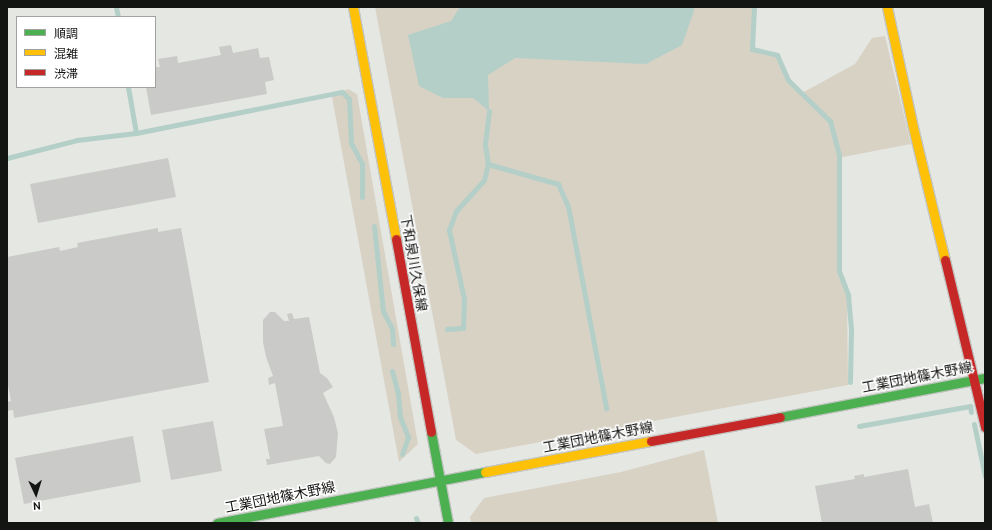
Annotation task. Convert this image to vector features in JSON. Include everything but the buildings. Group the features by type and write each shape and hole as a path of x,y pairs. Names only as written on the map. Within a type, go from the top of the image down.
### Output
{"street":[{"name":"下和泉川久保線","path":"353,7 448,523"},
{"path":"887,7 912,123 985,427"},
{"name":"工業団地篠木野線","path":"217,523 985,378"}],"shaded area":[{"path":"375,7 753,7 751,51 776,57 787,82 800,94 855,64 872,38 885,36 911,144 838,158 837,272 847,296 848,385 476,454 456,440"},
{"path":"348,89 357,94 418,444 399,462 332,97"},
{"path":"704,450 718,523 471,523 470,517 484,498 621,472"}],"water":[{"path":"460,7 694,7 694,11 682,45 646,64 515,58 488,75 489,111 473,98 443,98 419,86 408,35 451,21"}],"waterway":[{"path":"116,7 118,16"},
{"path":"754,7 752,49 777,55 788,80 830,121 839,155 839,271 848,295 851,329 850,382"},
{"path":"128,88 136,133"},
{"path":"7,158 77,140 136,133 342,92 349,99 351,143 362,164 362,197"},
{"path":"489,111 485,145 488,164 558,184 568,206 606,408"},
{"path":"447,329 463,328 464,299 449,230 456,211 484,180 488,164"},
{"path":"374,226 383,311 392,329 393,344"},
{"path":"392,371 398,394 400,417 408,437 402,454"},
{"path":"859,426 970,406 971,412"},
{"path":"974,424 985,476"},
{"path":"416,518 418,523"}],"traffic: fast":[{"path":"780,417 985,378"},
{"path":"431,432 448,523"},
{"path":"217,523 485,472"}],"traffic: slow":[{"path":"353,7 396,239"},
{"path":"887,7 912,123 945,260"},
{"path":"485,472 651,441"}],"traffic: jam":[{"path":"396,239 431,432"},
{"path":"945,260 985,427"},
{"path":"651,441 780,417"}]}
